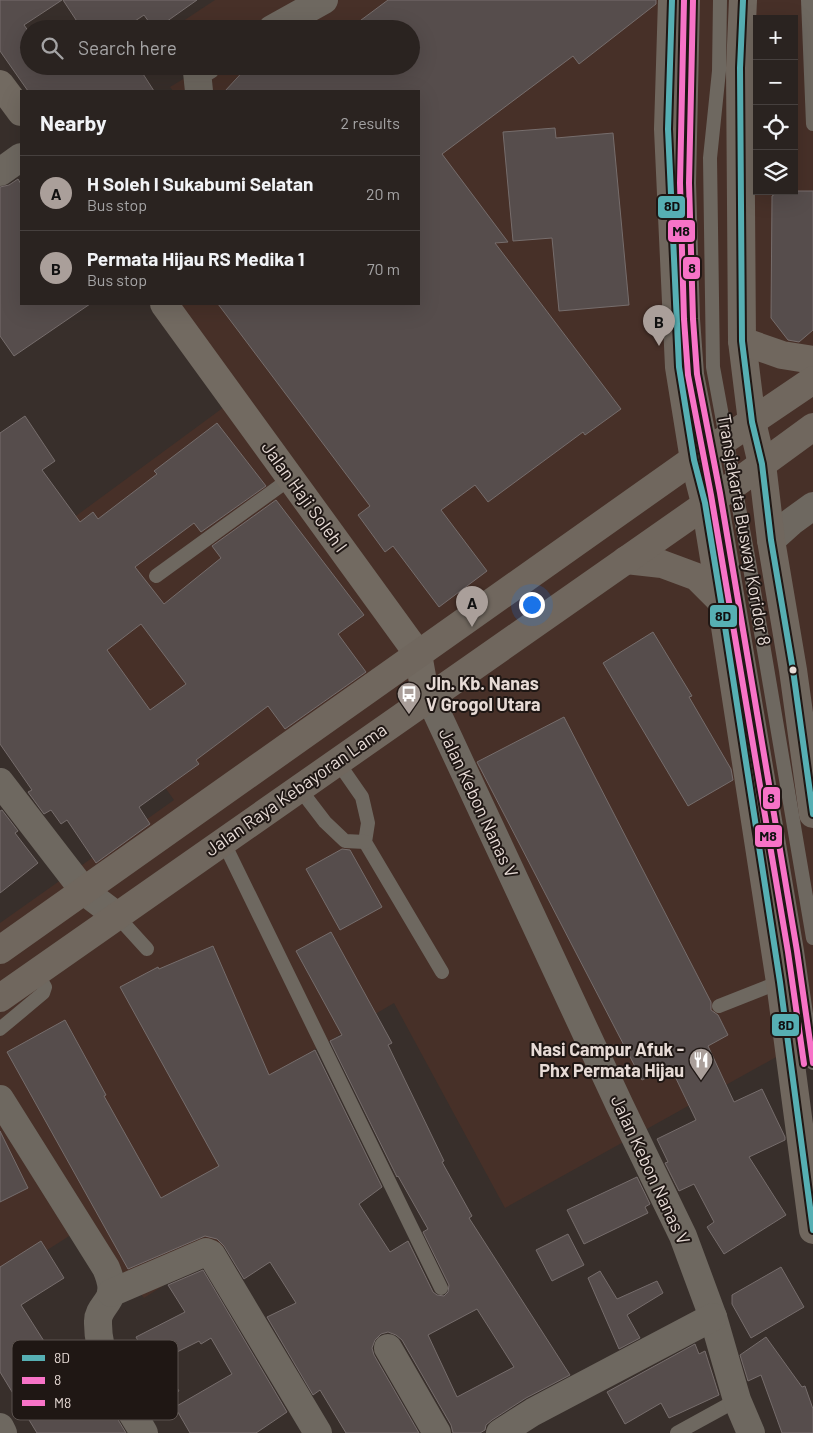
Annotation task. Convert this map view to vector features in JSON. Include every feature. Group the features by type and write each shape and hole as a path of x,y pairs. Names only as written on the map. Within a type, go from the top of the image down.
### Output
{"main road":[{"path":"672,0 668,129 679,367 711,448 720,493 721,601 780,982 813,1230"},
{"path":"743,0 740,68 742,342 752,422 762,464 771,540 793,670 813,814"},
{"path":"742,342 782,355 813,360"},
{"path":"0,950 711,448 813,380"},
{"name":"Jalan Raya Kebayoran Lama","path":"0,998 813,427"},
{"path":"557,556 581,591"},
{"path":"626,560 662,564 696,577 721,601"},
{"path":"313,728 337,761"},
{"path":"276,755 299,788"},
{"path":"200,808 223,841"}],"street":[{"path":"287,20 319,1"},
{"path":"196,75 199,90"},
{"path":"0,84 20,111"},
{"path":"0,172 20,158"},
{"name":"Jalan Haji Soleh I","path":"165,305 418,654 426,699"},
{"path":"771,540 813,506"},
{"name":"Jalan Kebon Nanas V","path":"426,699 434,710 682,1236 714,1317 737,1400 750,1433"},
{"path":"0,782 84,891 117,916"},
{"path":"0,1099 106,1268 111,1280 111,1293 98,1318 100,1340"},
{"path":"111,1293 206,1252 211,1254 318,1433"},
{"path":"500,1433 533,1412 714,1317"},
{"path":"388,1348 437,1433"},
{"path":"137,1420 144,1433"},
{"path":"0,1427 4,1433"}],"lane":[{"name":"Transjakarta Busway Koridor 8","path":"693,0 689,183 693,319 697,374 813,938"},
{"name":"Transjakarta Busway Koridor 8","path":"711,448 714,367 710,168 719,72 720,0"},
{"path":"808,0 813,124"},
{"path":"156,576 291,478"},
{"name":"Transjakarta Busway Koridor 8","path":"720,493 797,951 813,1062"},
{"path":"337,761 362,797 368,823 365,842 442,972"},
{"path":"299,788 325,822 345,841 365,842"},
{"path":"223,841 441,1288"},
{"path":"117,916 147,949"},
{"path":"0,1029 43,993 45,987 36,972"},
{"path":"719,1006 780,982"},
{"path":"677,1433 737,1400"}],"shaded area":[{"path":"215,0 813,0 813,1048 787,1051 505,1208 394,1003 266,1078 301,1197 144,1298 85,1226 0,1280 0,923 174,800 8,566 239,396 174,305 420,305 420,90 172,90 170,87 190,75 420,75 420,20 185,20"}],"building":[{"path":"0,0 62,0 32,20 20,20 20,75 144,75 153,90 27,90 0,51"},
{"path":"63,0 197,0 169,20 148,20 144,15 136,20 76,20"},
{"path":"388,0 656,0 656,4 579,64 573,56 442,154 508,242 495,243 621,409 585,435 583,432 488,502 475,485 441,510 487,571 439,607 393,546 385,552 358,515 370,506 219,305 420,305 420,90 226,90 240,75 420,75 420,20 361,20"},
{"path":"555,128 556,138 613,133 629,305 559,311 552,238 513,241 503,132"},
{"path":"18,179 20,182 20,305 89,305 14,356 0,336 0,187 9,185"},
{"path":"798,191 813,191 813,330 799,342 788,340 771,318 772,196 798,195"},
{"path":"25,416 55,461 42,470 80,522 93,512 98,519 157,474 154,471 217,423 266,486 201,532 194,523 135,567 164,604 221,558 212,546 276,500 364,615 338,634 366,672 285,729 268,706 196,760 199,764 139,807 150,824 96,863 67,820 61,824 51,810 44,814 28,792 32,790 0,744 0,433","holes":["141,624 186,684 150,710 107,650"]},
{"path":"653,632 692,696 689,697 731,769 733,780 688,806 603,663"},
{"path":"564,717 711,1002 711,1010 718,1015 728,1035 708,1046 734,1102 762,1089 785,1137 785,1140 749,1157 786,1215 724,1254 707,1227 714,1222 694,1184 679,1191 665,1163 668,1162 657,1139 696,1120 670,1066 642,1080 477,762"},
{"path":"2,810 18,831 15,833 38,863 0,893 0,811"},
{"path":"342,849 350,850 382,907 340,930 306,869"},
{"path":"331,932 392,1043 388,1045 444,1161 442,1162 472,1216 469,1218 570,1375 526,1398 492,1420 486,1425 485,1430 480,1433 453,1433 451,1425 402,1340 388,1332 381,1334 375,1340 372,1348 374,1355 419,1433 346,1433 320,1390 313,1395 267,1317 296,1303 270,1262 244,1279 224,1246 217,1239 205,1236 128,1269 7,1052 65,1020 106,1095 104,1096 161,1198 219,1166 120,987 158,967 159,969 213,946 269,1075 315,1050 382,1187 359,1204 390,1252 408,1241 433,1292 444,1296 448,1292 449,1285 423,1232 428,1229 397,1177 330,1041 342,1035 296,951","holes":["477,1309 514,1367 457,1397 428,1335"]},
{"path":"0,1131 28,1188 0,1202"},
{"path":"637,1177 650,1204 645,1207 648,1213 584,1244 567,1210"},
{"path":"568,1234 584,1265 552,1281 536,1250"},
{"path":"41,1241 64,1278 21,1305 43,1340 12,1340 12,1392 0,1372 0,1267"},
{"path":"781,1267 804,1307 751,1338 732,1304 732,1295"},
{"path":"203,1270 287,1412 256,1433 190,1433 178,1412 178,1405 232,1374 211,1338 201,1344 199,1341 178,1352 178,1340 138,1340 136,1337 185,1312 168,1285"},
{"path":"600,1271 617,1299 657,1281 663,1293 627,1315 640,1338 619,1349 588,1278"},
{"path":"766,1337 802,1387 805,1386 813,1409 813,1433 782,1433 761,1375 748,1381 740,1355"},
{"path":"695,1344 699,1354 705,1351 719,1395 669,1418 661,1403 625,1424 607,1392"},
{"path":"29,1420 118,1420 126,1433 37,1433"}],"transit line":[{"name":"8D","path":"672,0 668,129 679,367 694,460 705,503 721,601 780,982 813,1230"},
{"name":"M8","path":"684,0 680,183 684,319 688,375 711,495 788,952 804,1064"},
{"name":"8","path":"693,0 689,183 693,319 697,374 720,493 797,951 813,1063"},
{"name":"8D","path":"743,0 740,68 742,341 752,422 762,464 771,540 793,670 813,814"}],"place":[{"name":"Permata Hijau RS Medika 1","path":"659,346"},
{"name":"H Soleh I Sukabumi Selatan","path":"472,627"},
{"name":"Jln. Kb. Nanas V Grogol Utara","path":"409,715"},
{"name":"Nasi Campur Afuk - Phx Permata Hijau","path":"701,1081"}]}
